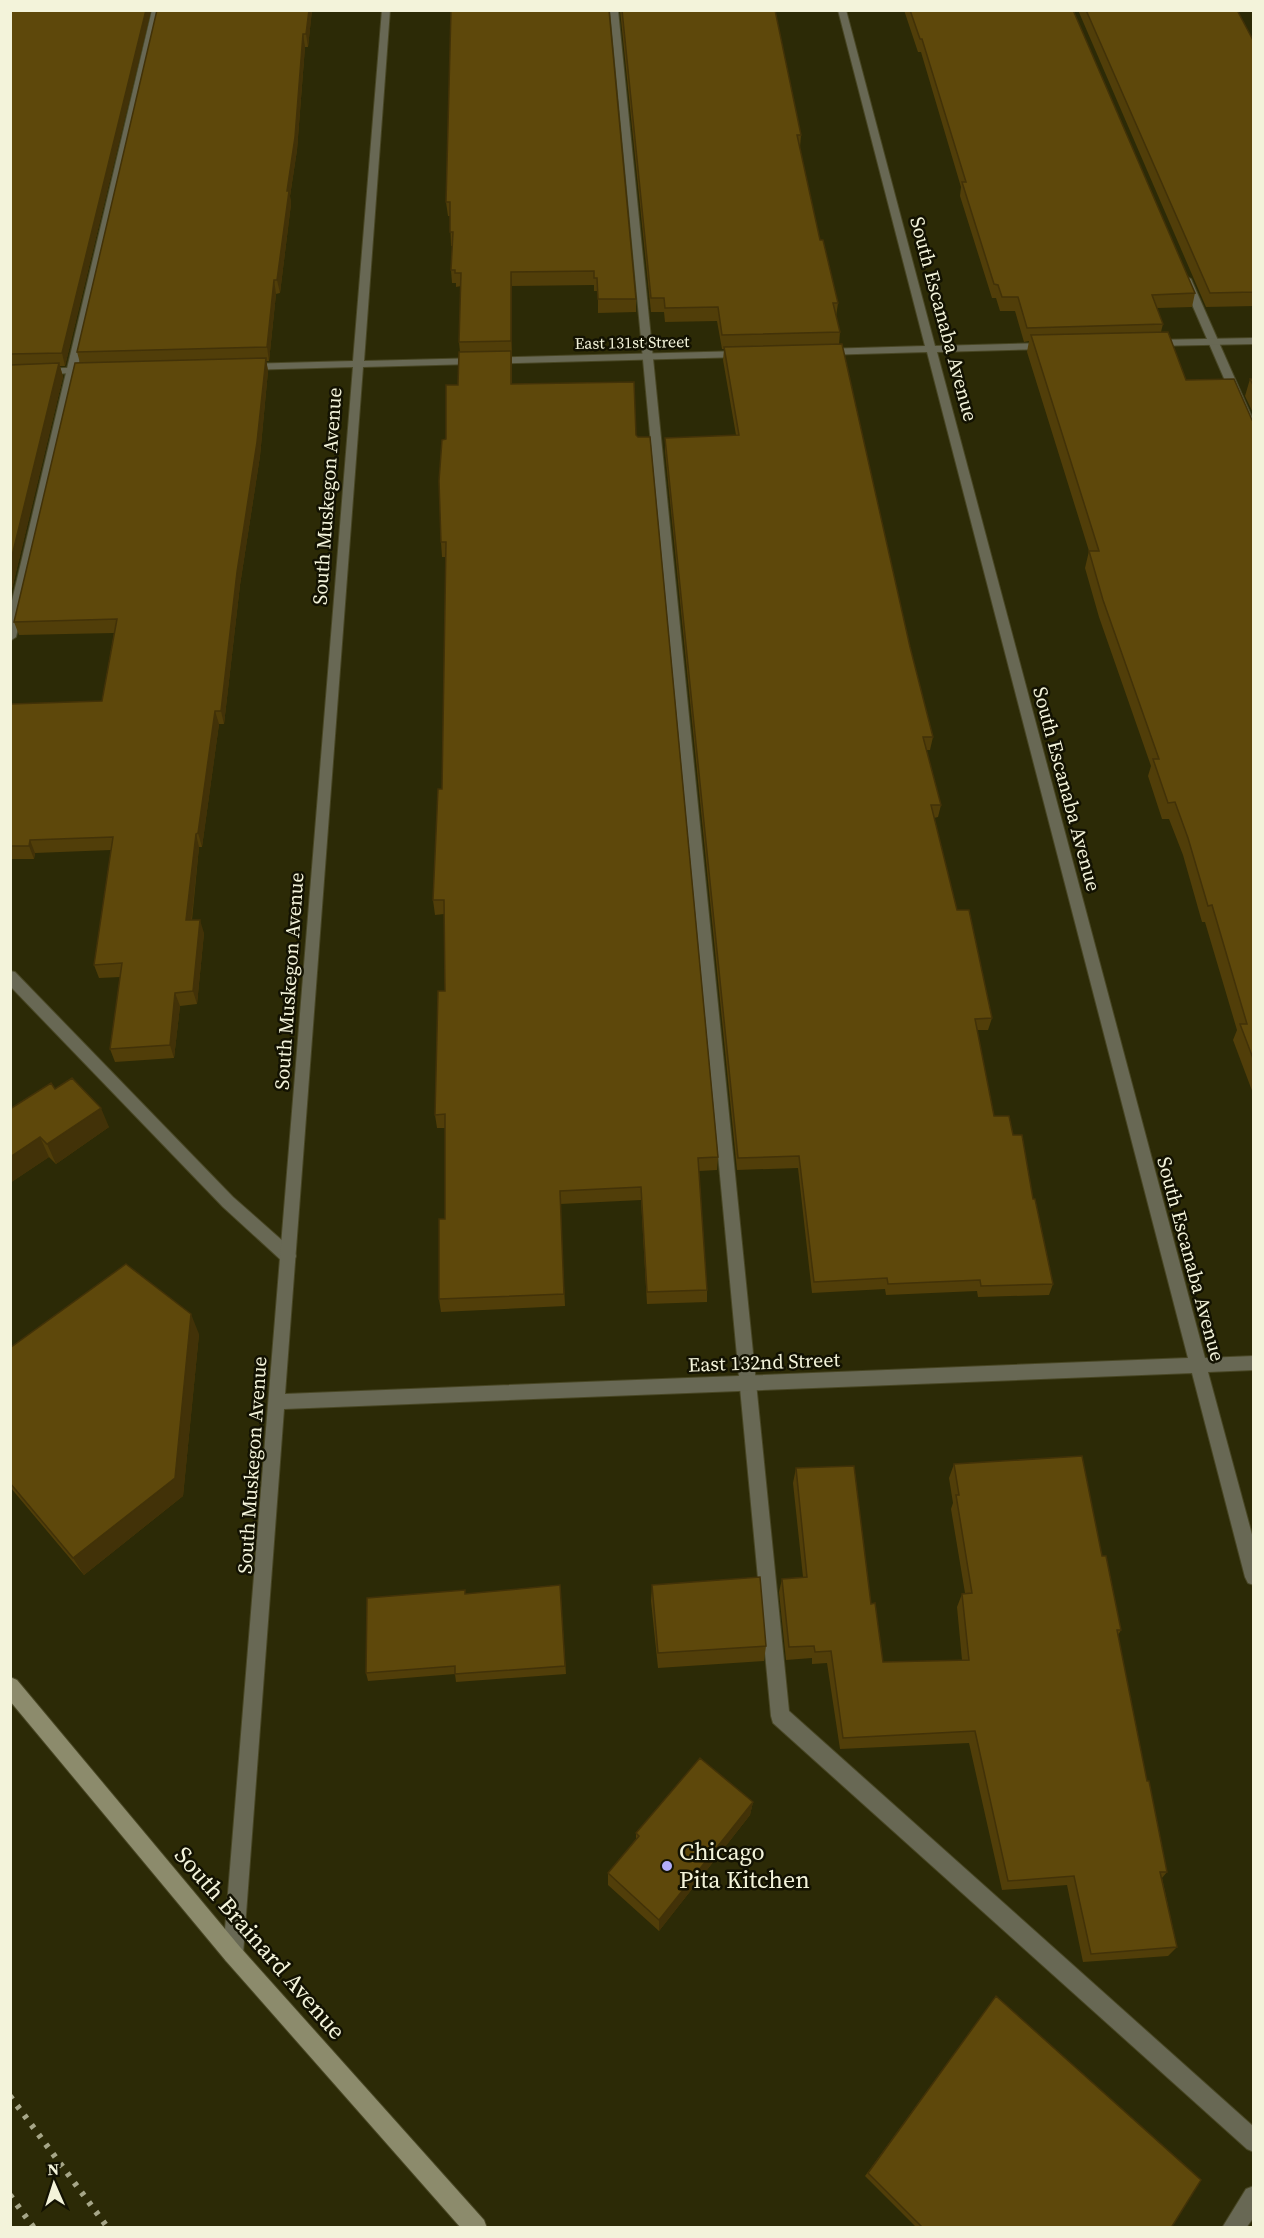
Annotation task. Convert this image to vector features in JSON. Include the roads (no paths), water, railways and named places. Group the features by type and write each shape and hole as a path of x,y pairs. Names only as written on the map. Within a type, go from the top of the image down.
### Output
{"main road":[{"name":"South Brainard Avenue","path":"10,1686 233,1954 477,2228"}],"street":[{"path":"10,637 156,10"},
{"name":"South Muskegon Avenue","path":"233,1954 386,10"},
{"path":"614,10 780,1716 1254,2142"},
{"name":"South Escanaba Avenue","path":"842,10 1254,1577"},
{"path":"1183,271 1254,436"},
{"path":"1143,344 1254,341"},
{"path":"813,352 1061,346"},
{"name":"East 131st Street","path":"239,367 754,354"},
{"path":"10,372 107,370"},
{"path":"10,975 228,1202 288,1256"},
{"name":"East 132nd Street","path":"277,1402 1254,1363"},
{"path":"1233,2228 1254,2197"}],"railway":[{"path":"10,2096 108,2228"},
{"path":"10,2195 34,2228"}],"place":[{"name":"Chicago Pita Kitchen","path":"667,1866"}]}
